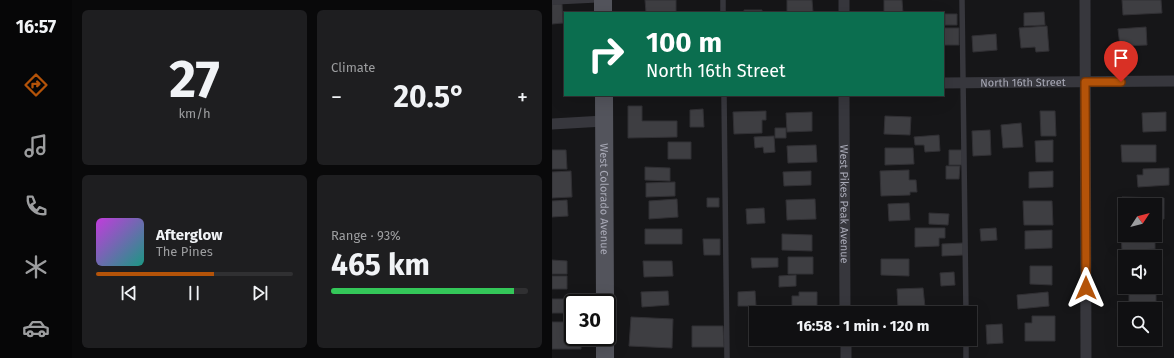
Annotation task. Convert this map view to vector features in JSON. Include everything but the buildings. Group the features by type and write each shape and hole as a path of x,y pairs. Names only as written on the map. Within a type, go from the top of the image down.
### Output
{"main road":[{"path":"603,0 604,12"},
{"name":"West Colorado Avenue","path":"604,96 605,294"},
{"path":"605,346 605,358"}],"street":[{"path":"844,0 844,12"},
{"path":"1085,0 1086,358"},
{"name":"North 16th Street","path":"944,83 1174,81"},
{"name":"West Pikes Peak Avenue","path":"844,96 845,306"},
{"path":"552,124 604,121"},
{"path":"846,346 846,358"}],"lane":[{"path":"552,2 593,0"},
{"path":"723,0 723,12"},
{"path":"962,0 966,306"},
{"path":"724,96 727,358"},
{"path":"966,346 966,358"}],"route":[{"path":"1086,288 1085,82 1121,82"}]}
